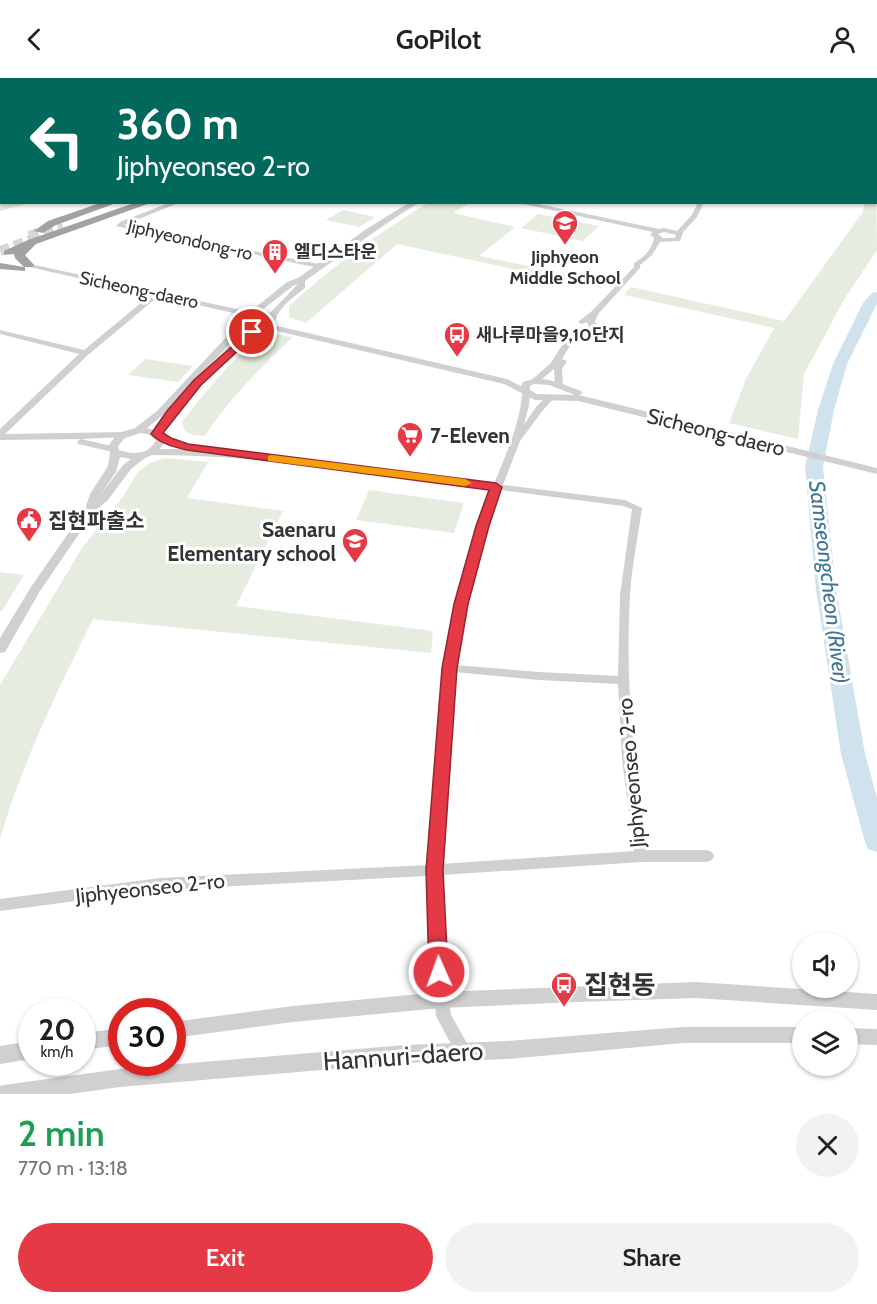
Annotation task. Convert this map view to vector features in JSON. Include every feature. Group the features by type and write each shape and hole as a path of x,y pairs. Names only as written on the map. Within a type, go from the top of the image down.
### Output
{"highway":[{"path":"2,252 32,242 110,204"},
{"path":"2,252 120,204"},
{"path":"25,267 19,256 21,250 64,226 133,204"},
{"path":"64,226 141,204"},
{"path":"2,252 25,267"},
{"path":"0,267 25,267"}],"street":[{"name":"Jiphyeondong-ro","path":"173,204 119,226 319,266"},
{"path":"526,204 677,238"},
{"path":"533,382 553,366 583,326 596,315 595,312 644,266 660,247 677,238 697,213 700,204"},
{"path":"90,510 94,495 113,469 116,439 137,430 160,413 251,313 407,205"},
{"path":"656,235 678,227 697,213"},
{"path":"669,230 677,238"},
{"path":"644,266 659,243 656,235"},
{"name":"Sicheong-daero","path":"25,267 241,322 249,327 263,326"},
{"name":"Sicheong-daero","path":"25,267 251,313 264,313 273,317"},
{"path":"0,649 25,606 90,510 104,498 127,467 160,444 158,435 171,414 214,366 243,338 273,321 273,317 302,286 301,280"},
{"path":"0,436 85,353 151,299"},
{"path":"273,317 301,327 533,382"},
{"path":"263,326 507,382 535,397 555,394"},
{"path":"516,440 528,428 538,407 555,394 558,369 583,326"},
{"path":"1,333 85,353"},
{"path":"464,1052 444,1016 441,1000 434,870 449,668 461,604 482,526 516,440 518,424 526,402 526,384 547,381 555,394"},
{"name":"Sicheong-daero","path":"555,394 758,440 877,471"},
{"path":"137,430 158,435"},
{"path":"0,436 125,434"},
{"name":"Jiphyeonseo 2-ro","path":"0,905 160,884 434,870 642,856 635,819 623,680 625,592 637,508 626,503 187,447 166,441 158,435"},
{"name":"Sicheong-daero","path":"758,440 877,464"},
{"path":"0,442 85,442 115,450 127,456 146,454"},
{"name":"Jiphyeonseo 2-ro","path":"146,454 196,452 255,456"},
{"path":"449,668 623,680"},
{"path":"642,856 707,856"},
{"path":"186,1028 293,1014 441,1000 696,990 877,1002"},
{"name":"Hannuri-daero","path":"4,1094 120,1078 405,1054 464,1052 682,1035 792,1035"},
{"path":"858,1036 877,1037"},
{"path":"0,1055 18,1052"}],"shaded area":[{"path":"0,204 25,204 0,211"},
{"path":"427,204 467,204 453,213 515,227 479,256 607,282 601,288 397,244 306,323 289,317 289,306 322,277 393,225"},
{"path":"864,204 876,204 877,250 845,298 804,374 798,439 729,423 746,379 774,328 624,295 631,287 784,321 863,212"},
{"path":"343,210 375,217 359,227 326,220"},
{"path":"538,214 599,226 583,241 521,228"},
{"path":"273,334 293,337 246,384 205,436 193,435 185,431 182,422 224,371 249,346"},
{"path":"145,359 193,366 178,382 128,375"},
{"path":"164,458 208,462 187,498 283,511 236,606 433,631 431,653 93,619 30,754 0,839 0,685 82,548 122,498 138,472 150,463"},
{"path":"369,490 464,503 454,533 356,520"},
{"path":"0,572 24,575 2,611 0,611"}],"water":[{"path":"859,775 868,780 876,813 870,817 861,810 854,782"}],"waterway":[{"name":"Samseongcheon (River)","path":"877,296 870,303 840,364 826,410 814,467 826,589 853,754 877,842"}],"tunnel":[{"path":"29,236 62,224"},
{"path":"0,251 39,237"}],"slow traffic":[{"path":"272,458 465,483"}],"place":[{"name":"Jiphyeon Middle School","path":"565,246"},
{"name":"엘디스타운","path":"275,275"},
{"name":"새나루마을9,10단지","path":"457,358"},
{"name":"7-Eleven","path":"410,458"},
{"name":"집현파출소","path":"29,543"},
{"name":"Saenaru Elementary school","path":"355,564"},
{"name":"집현동","path":"564,1008"}],"route":[{"path":"252,332 243,338 198,383 157,434 166,441 187,447 496,487 482,526 461,604 449,668 434,870 439,972"}]}
